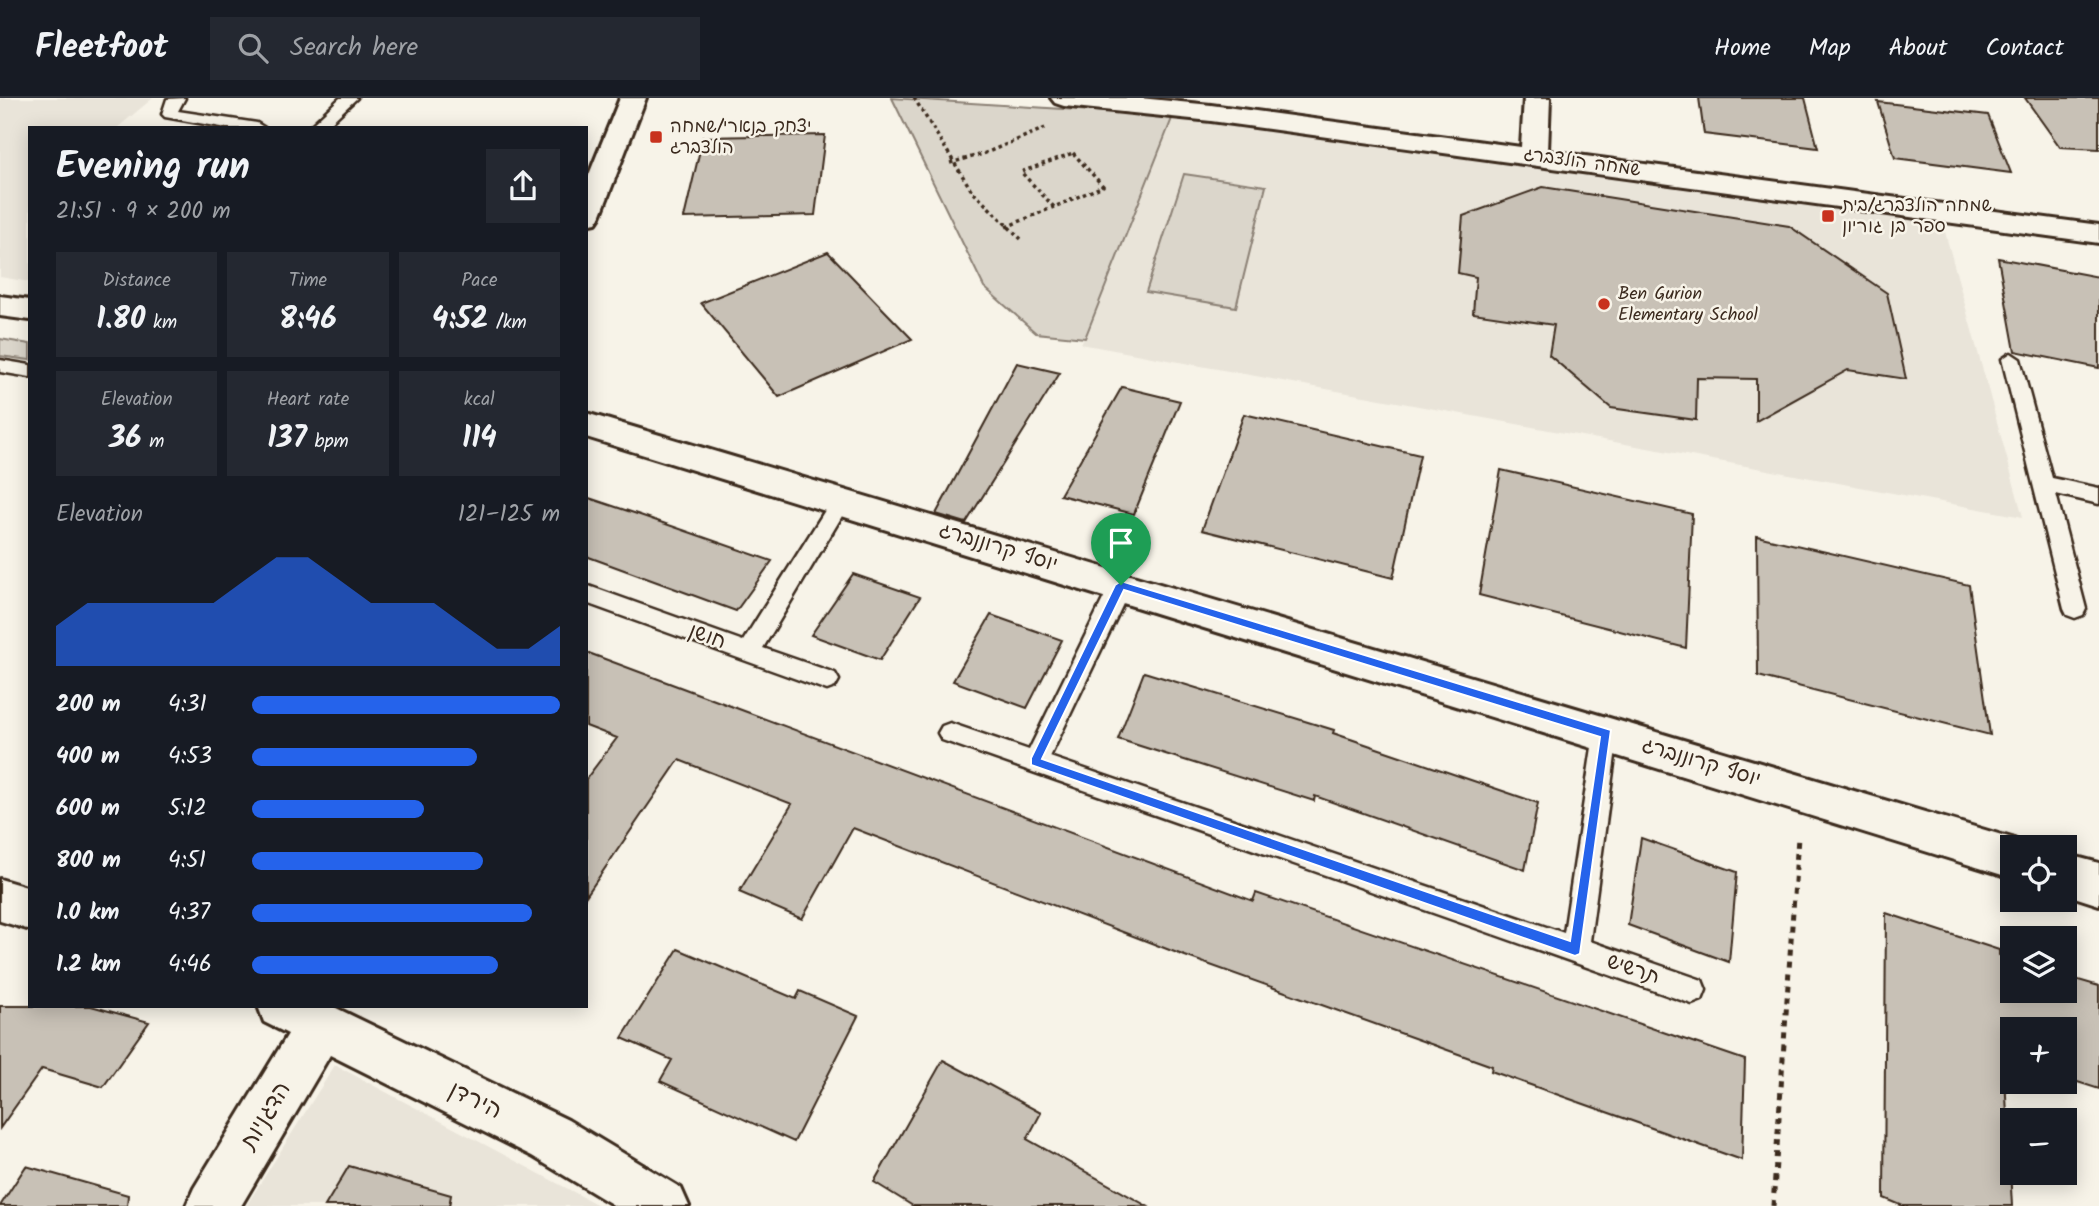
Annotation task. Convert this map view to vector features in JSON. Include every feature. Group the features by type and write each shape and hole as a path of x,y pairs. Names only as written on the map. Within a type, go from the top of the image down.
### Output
{"street":[{"path":"588,212 633,98"},
{"name":"שמחה הולצברג","path":"1064,98 1211,113 2099,234"},
{"path":"1534,156 1537,98"},
{"path":"0,306 28,310"},
{"name":"יוסף קרוננברג","path":"588,426 1121,585 2000,854"},
{"path":"2077,878 2099,884"},
{"path":"0,900 28,908"},
{"name":"הדגניות","path":"212,1206 301,1016"},
{"name":"הירדן","path":"301,1016 550,1138 663,1206"}],"lane":[{"path":"177,98 172,102 170,114 245,126"},
{"path":"343,98 349,98"},
{"path":"318,126 349,98"},
{"path":"2011,359 2075,609"},
{"path":"0,366 28,371"},
{"path":"2043,484 2099,496"},
{"path":"748,652 841,500"},
{"path":"1035,762 1121,585"},
{"name":"חושן","path":"588,595 827,680"},
{"name":"תרשיש","path":"950,733 1692,990"},
{"path":"1575,950 1606,734"}],"path":[{"path":"914,98 950,163 991,216 1021,239"},
{"path":"950,163 996,149 1097,101"},
{"path":"1006,227 1054,207 1103,186 1073,153 1021,172 1054,207"},
{"path":"1773,1206 1801,793"}],"shaded area":[{"path":"0,98 153,98 119,126 28,126 28,282 0,277"},
{"path":"892,98 1173,116 1085,338 1036,333 984,287"},
{"path":"1176,107 1942,221 2023,517 1081,344"},
{"path":"1184,174 1266,186 1236,307 1146,292"},
{"path":"0,339 28,344 28,360 0,356"},
{"path":"335,1065 600,1206 246,1206"}],"building":[{"path":"1699,98 1805,98 1818,148 1704,134"},
{"path":"2025,98 2099,98 2099,149 2060,147"},
{"path":"1878,102 1988,115 2011,173 1895,158"},
{"path":"825,135 815,215 684,218 703,137"},
{"name":"Ben Gurion Elementary School","path":"1543,187 1789,226 1887,293 1906,379 1848,370 1756,421 1756,379 1697,378 1696,420 1611,408 1549,355 1554,325 1473,313 1476,277 1458,273 1463,216"},
{"path":"828,252 912,339 779,397 701,303"},
{"path":"1998,258 2099,277 2099,368 2015,351"},
{"path":"1017,363 1060,373 966,523 936,514"},
{"path":"1122,387 1180,401 1134,514 1060,495"},
{"path":"1244,414 1420,455 1393,578 1202,530"},
{"path":"1501,470 1692,514 1686,648 1479,595"},
{"path":"588,498 772,561 736,611 588,557"},
{"path":"1757,536 1969,585 1990,735 1758,676"},
{"path":"853,574 920,597 880,660 811,635"},
{"path":"991,615 1062,640 1027,708 953,681"},
{"path":"588,653 1253,901 1256,893 1745,1060 1742,1160 1491,1071 1492,1066 1185,956 853,828 802,919 739,892 792,804 679,760 588,893 588,776 617,738 588,727"},
{"path":"1144,672 1334,730 1333,733 1538,803 1525,870 1315,796 1314,801 1118,739"},
{"path":"1641,838 1737,872 1729,962 1628,925"},
{"path":"1886,913 1999,950 2000,1003 2077,1003 2077,980 2099,986 2099,1089 2077,1082 2077,1017 2000,1017 2000,1094 2006,1094 2007,1108 2000,1108 2000,1185 2011,1185 2012,1206 1903,1206 1884,1198"},
{"path":"678,949 796,999 800,991 858,1016 794,1142 660,1081 672,1060 622,1038"},
{"path":"0,1006 98,1008 149,1022 103,1087 42,1069 0,1128"},
{"path":"943,1060 1041,1113 1027,1139 1147,1206 913,1206 874,1182"},
{"path":"26,1166 128,1195 127,1206 0,1206"},
{"path":"349,1166 451,1195 449,1206 325,1206"}],"place":[{"name":"יצחק בנארי/שמחה הולצברג","path":"656,137"},
{"name":"שמחה הולצברג/בית ספר בן גוריון","path":"1828,216"},
{"name":"Ben Gurion Elementary School","path":"1604,304"}],"route":[{"path":"1121,585 1606,734 1575,950 1035,762 1121,585"}]}
